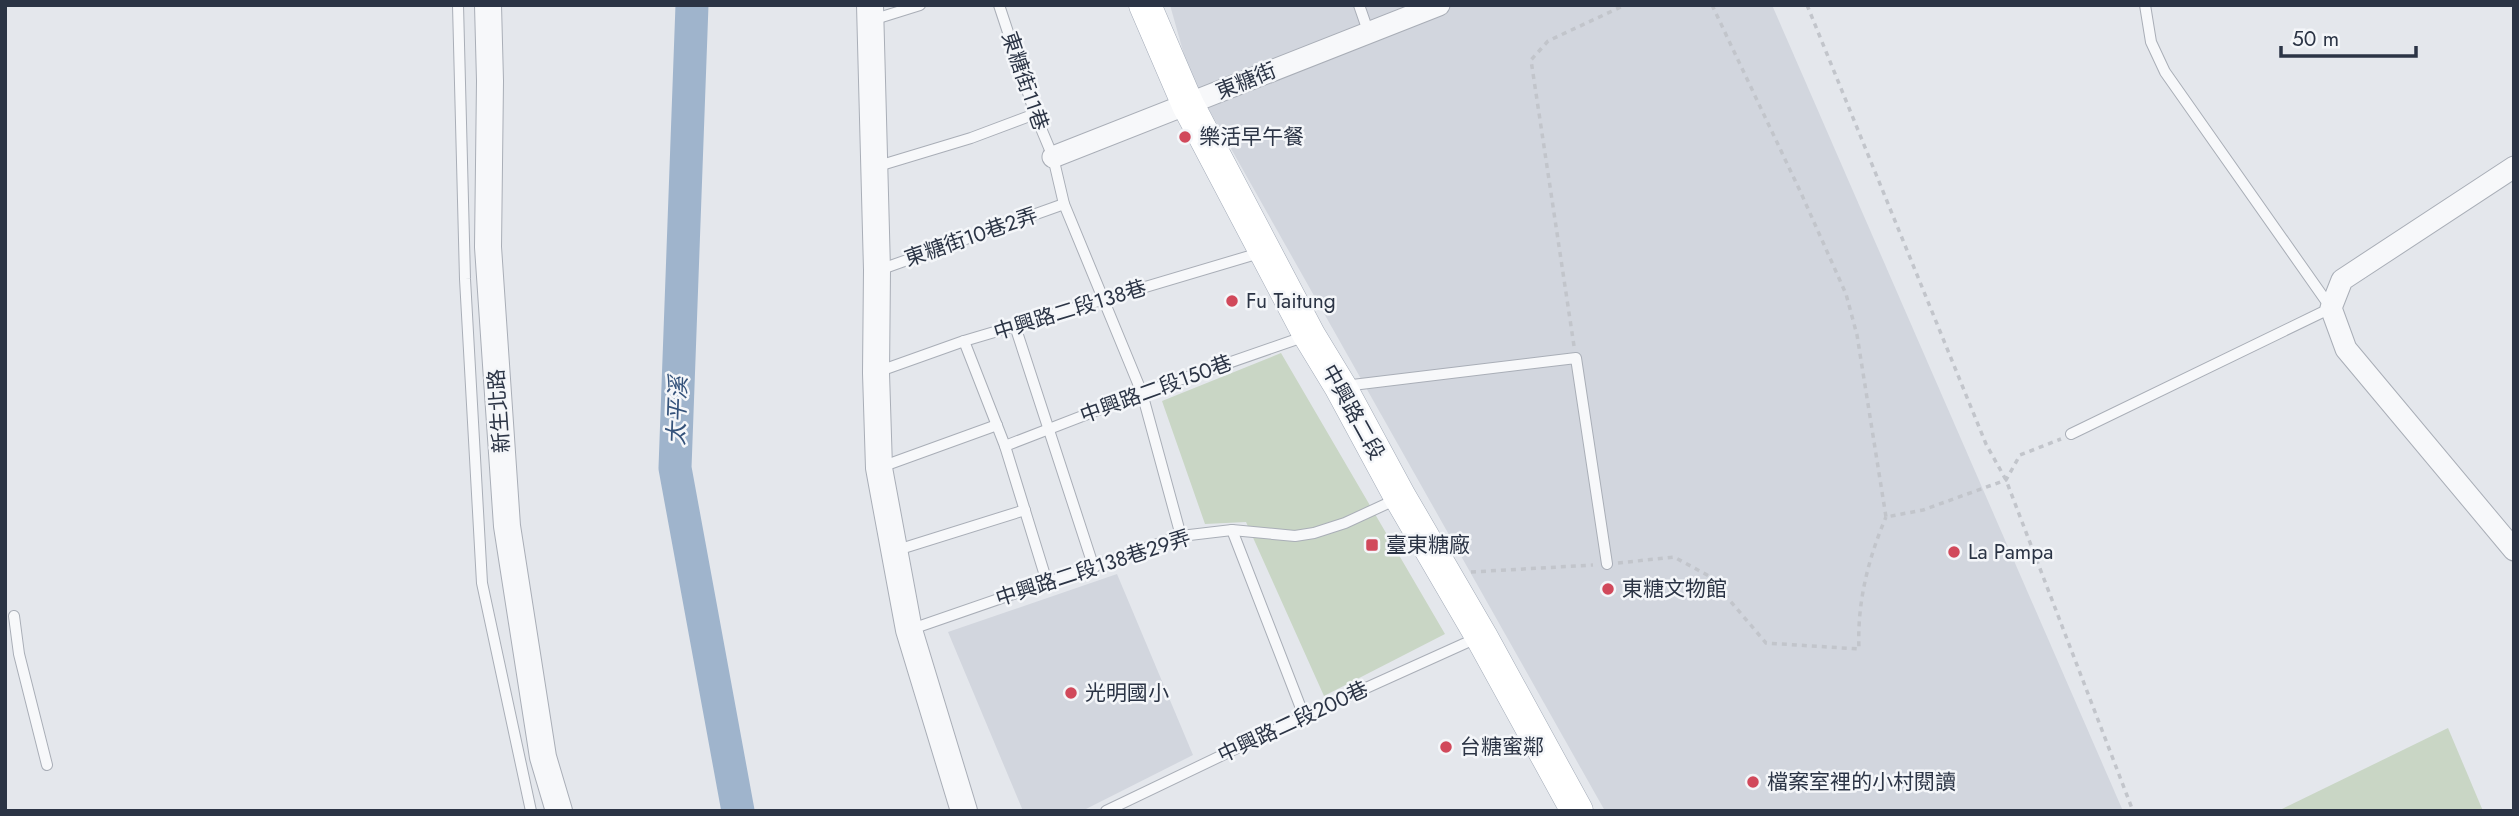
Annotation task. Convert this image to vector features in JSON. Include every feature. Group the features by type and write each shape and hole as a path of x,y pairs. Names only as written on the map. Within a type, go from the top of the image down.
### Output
{"main road":[{"name":"中興路二段","path":"1145,5 1188,105 1309,335 1481,636 1577,811"}],"street":[{"name":"新生北路","path":"488,5 488,247 507,526 543,757 559,811"},
{"name":"東糖街","path":"1053,156 1438,5"},
{"path":"870,13 879,468 909,630 964,811"},
{"path":"2514,167 2342,280 2332,308 2346,349 2514,550"}],"lane":[{"path":"458,5 465,279 482,583 531,811"},
{"path":"870,13 920,5"},
{"name":"東糖街11巷","path":"999,5 1035,114 1053,156 1064,204 1142,393 1181,537"},
{"path":"1359,5 1368,31"},
{"path":"2071,434 2332,308 2165,72 2151,42 2146,5"},
{"path":"873,167 971,138 1035,114"},
{"name":"東糖街10巷2弄","path":"877,270 1064,204"},
{"name":"中興路二段138巷","path":"876,373 964,341 1265,251"},
{"path":"1015,326 1094,568"},
{"name":"中興路二段150巷","path":"1005,446 1142,393 1309,335"},
{"path":"964,341 1005,446 1047,582"},
{"path":"1340,386 1576,358 1607,564"},
{"path":"879,468 996,425"},
{"name":"中興路二段138巷29弄","path":"909,630 1181,537 1232,530 1295,536 1314,533 1345,523 1400,498"},
{"path":"893,552 1025,510"},
{"path":"1232,530 1304,716"},
{"path":"14,615 19,654 47,765"},
{"name":"中興路二段200巷","path":"1106,811 1304,716 1481,636"},
{"path":"5,657 19,654"}],"path":[{"path":"1576,358 1531,60 1538,49 1548,41 1625,5"},
{"path":"1446,574 1674,557 1709,576 1766,643 1859,649 1858,622 1871,550 1886,517 1857,335 1846,294 1712,5"},
{"path":"1807,5 1986,444 2006,480 2133,811"},
{"path":"1886,517 1923,510 2006,480 2020,455 2071,434"}],"shaded area":[{"path":"1170,5 1772,5 2123,811 1605,811 1190,76"},
{"name":"光明國小","path":"1117,574 1193,755 1082,811 1023,811 948,632"}],"green space":[{"path":"1281,353 1445,634 1324,696 1246,522 1205,524 1162,401"},
{"path":"2448,728 2483,811 2278,811"}],"waterway":[{"name":"太平溪","path":"692,5 675,468 738,811"}],"place":[{"name":"樂活早午餐","path":"1185,137"},
{"name":"Fu Taitung","path":"1232,301"},
{"name":"臺東糖廠","path":"1372,545"},
{"name":"La Pampa","path":"1954,552"},
{"name":"東糖文物館","path":"1608,589"},
{"name":"光明國小","path":"1071,693"},
{"name":"台糖蜜鄰","path":"1446,747"},
{"name":"檔案室裡的小村閱讀","path":"1753,782"}]}
